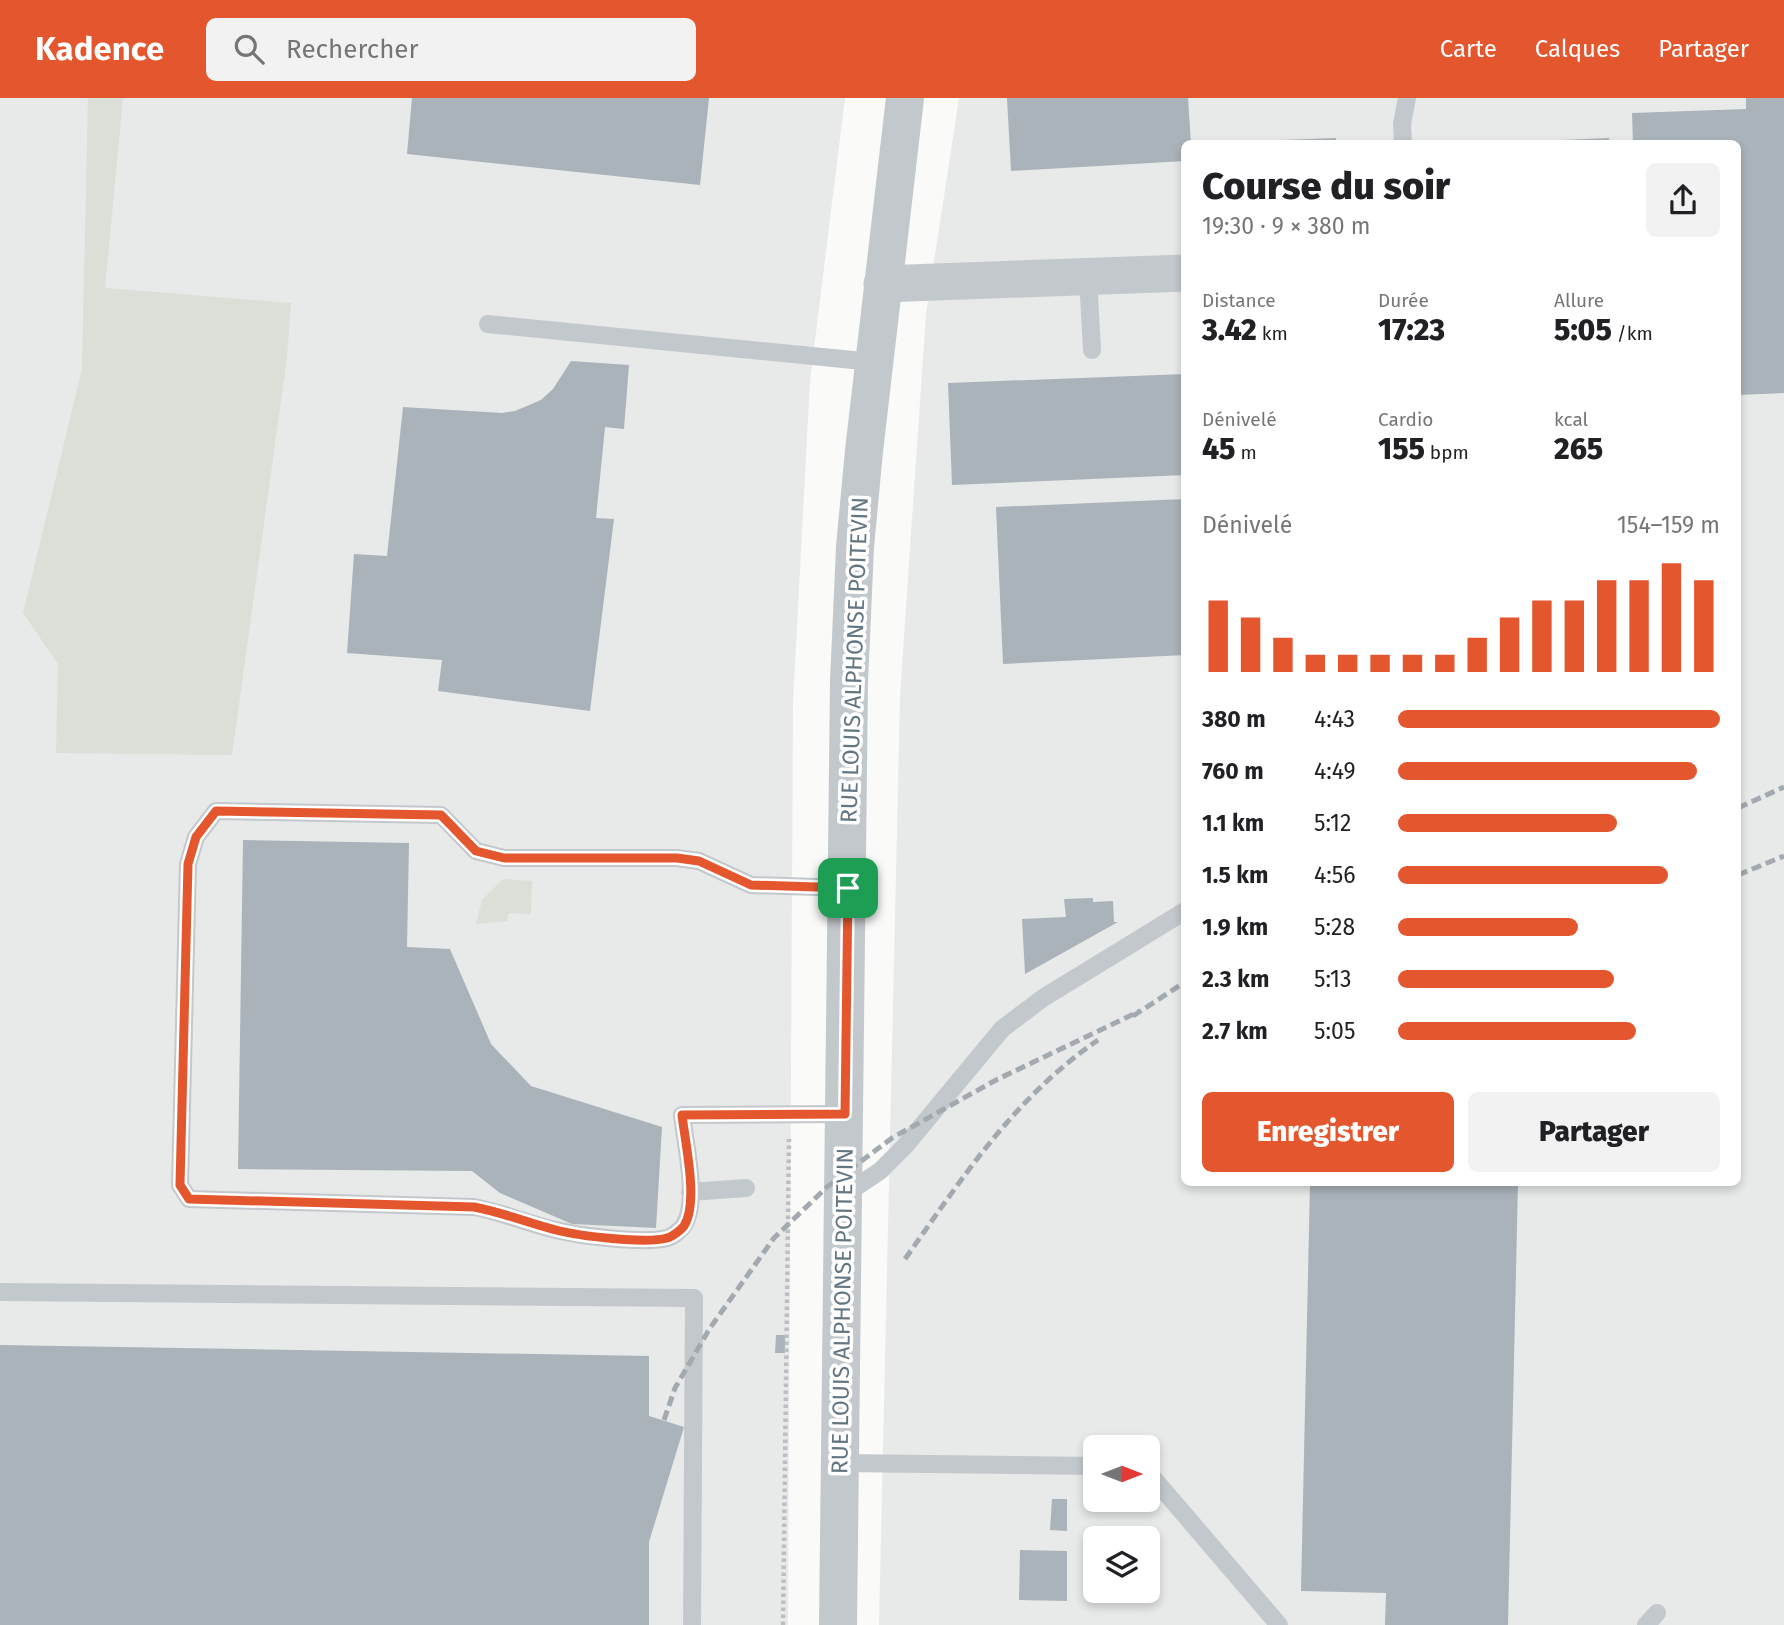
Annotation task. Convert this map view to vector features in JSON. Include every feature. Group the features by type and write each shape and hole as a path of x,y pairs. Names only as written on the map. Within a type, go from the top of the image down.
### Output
{"street":[{"name":"RUE LOUIS ALPHONSE POITEVIN","path":"838,1625 849,682 855,547 873,362 905,98"},
{"path":"882,284 1181,273"}],"lane":[{"path":"1403,140 1402,124 1407,98"},
{"path":"1088,277 1092,351"},
{"path":"488,324 873,362"},
{"path":"845,1114 682,1115 690,1209 684,1226 670,1238 653,1240 602,1237 556,1230 500,1212 474,1207 189,1199 180,1185 188,864 196,837 216,811 441,815 476,851 504,858 677,858 699,861 751,885 848,888"},
{"path":"843,1196 880,1171 905,1146 1002,1029 1043,998 1181,913"},
{"path":"690,1192 746,1188"},
{"path":"0,1292 694,1298 692,1625"},
{"path":"839,1463 1083,1466"},
{"path":"1160,1486 1279,1625"}],"path":[{"path":"783,1625 789,1113"}],"shaded area":[{"path":"0,98 845,98 810,381 793,702 788,1625 0,1625"},
{"path":"88,98 123,98 105,288 291,303 287,357 232,755 56,753 58,664 23,613 82,369"},
{"path":"959,98 1784,98 1784,1625 879,1625 900,696 926,314"},
{"path":"503,879 532,881 531,914 509,913 507,921 476,924 482,900"}],"building":[{"path":"412,98 709,98 700,185 407,154"},
{"path":"1007,98 1188,98 1191,140 1181,140 1181,161 1011,171"},
{"path":"1746,98 1784,98 1784,393 1741,395 1741,140 1633,140 1632,113 1746,109"},
{"path":"1336,138 1336,140 1282,140"},
{"path":"1609,138 1609,140 1563,140"},
{"path":"571,361 629,365 624,429 605,427 596,518 614,519 590,711 438,691 442,660 347,653 354,554 387,556 403,407 502,413 515,411 541,400 553,389"},
{"path":"1181,374 1181,475 952,485 948,383"},
{"path":"1181,499 1181,655 1003,664 996,507"},
{"path":"243,840 409,843 407,947 450,949 491,1044 531,1086 662,1127 656,1228 572,1224 500,1193 472,1171 238,1169"},
{"path":"1093,898 1093,902 1113,901 1114,922 1118,922 1025,974 1022,919 1066,917 1064,899"},
{"path":"1310,1186 1518,1186 1508,1625 1385,1625 1386,1593 1301,1591"},
{"path":"776,1335 785,1335 785,1353 775,1353"},
{"path":"0,1345 649,1356 649,1416 684,1427 649,1542 649,1625 0,1625"},
{"path":"1052,1499 1067,1499 1067,1531 1050,1530"},
{"path":"1020,1550 1067,1551 1067,1601 1019,1600"}],"railway":[{"path":"1741,807 1784,787"},
{"path":"1741,874 1784,856"},
{"path":"1133,1016 1181,985"},
{"path":"664,1420 675,1388 710,1328 774,1238 827,1187 892,1138 996,1080 1140,1011"},
{"path":"905,1259 969,1169 1015,1113 1068,1063 1098,1040"}],"route":[{"path":"216,811 441,815 476,851 504,858 677,858 699,861 751,885 848,888 845,1114 682,1115 690,1209 684,1226 670,1238 653,1240 602,1237 556,1230 500,1212 474,1207 189,1199 180,1185 188,864 196,837 216,811"}]}
